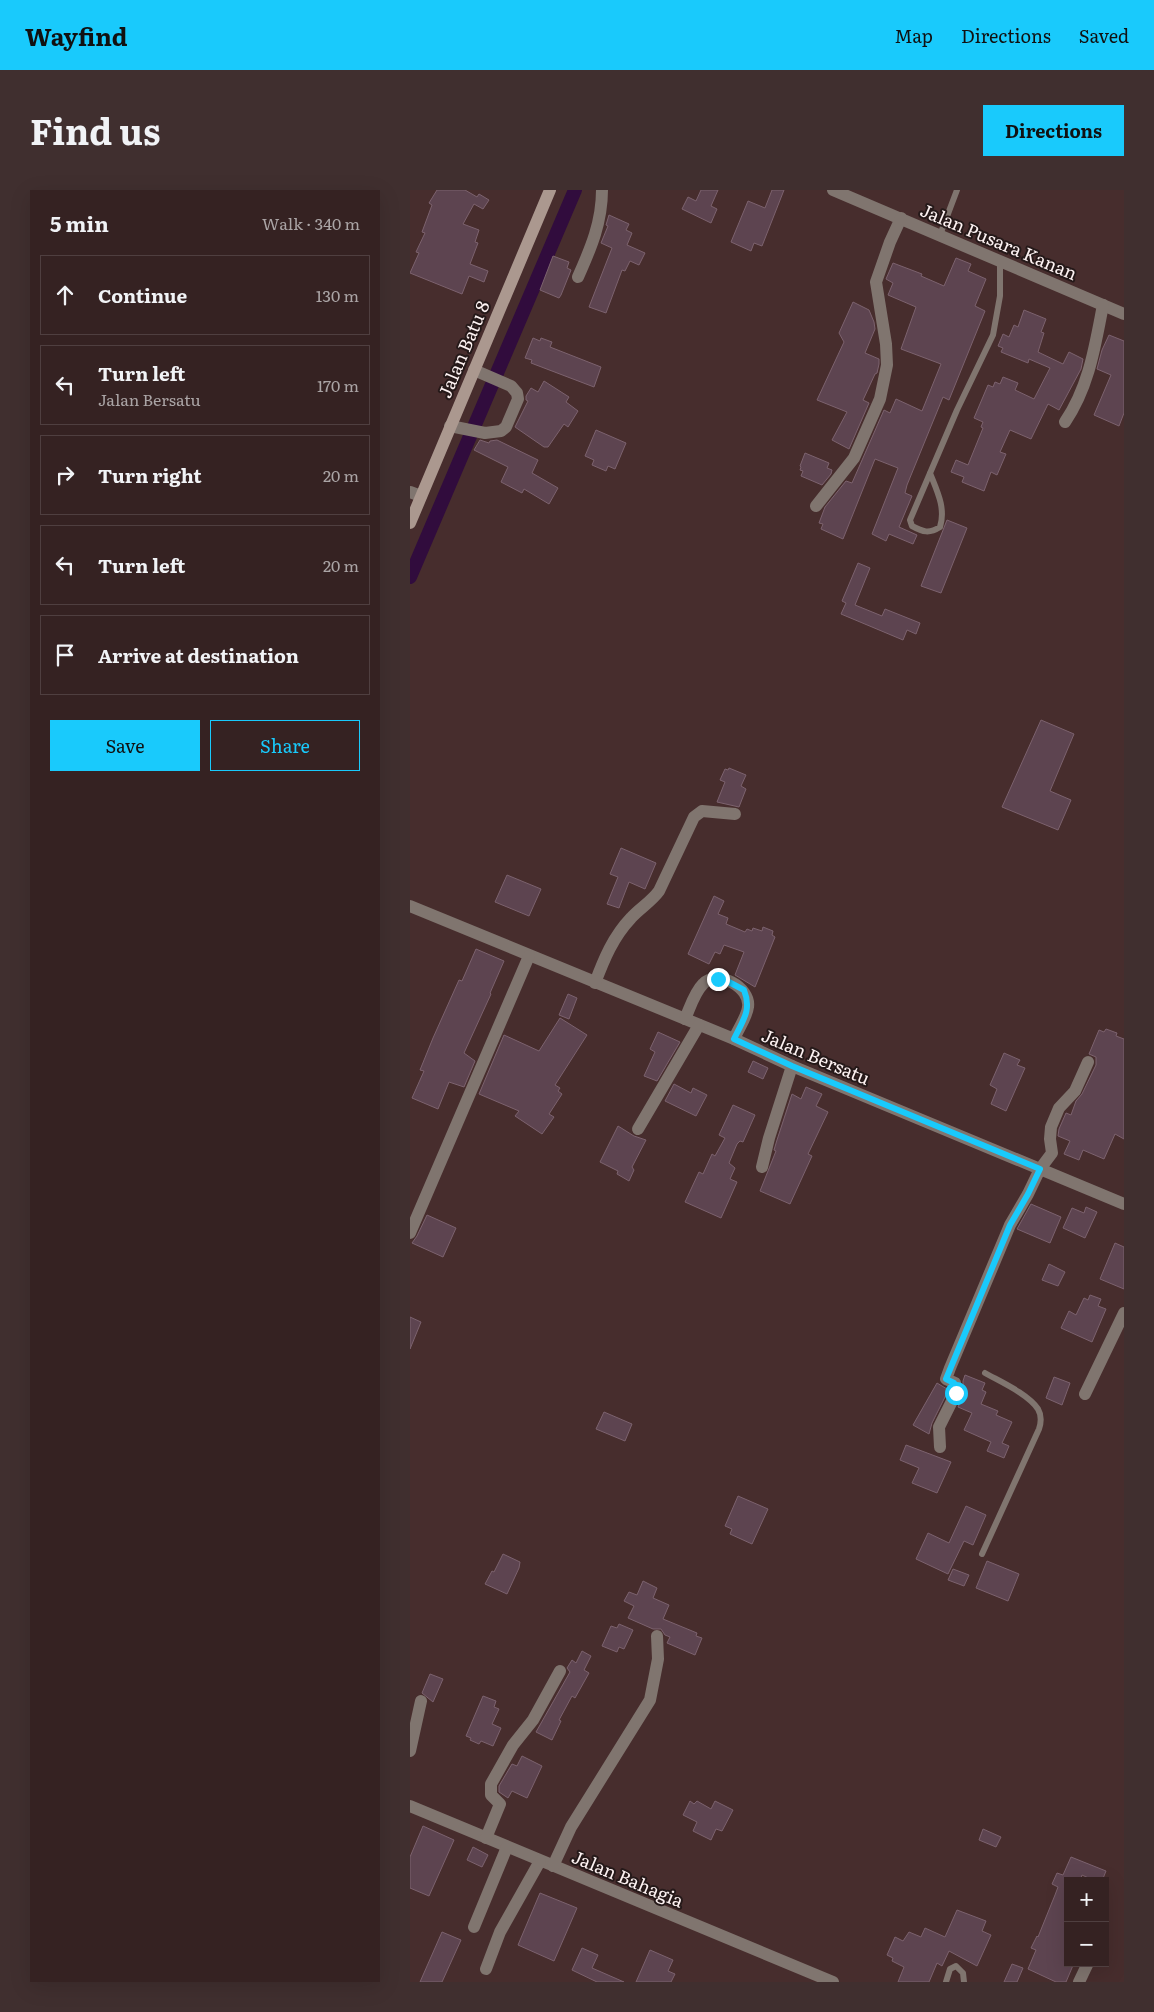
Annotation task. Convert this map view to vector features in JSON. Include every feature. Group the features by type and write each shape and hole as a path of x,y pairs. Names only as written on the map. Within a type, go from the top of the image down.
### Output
{"street":[{"name":"Jalan Batu 8","path":"410,523 416,494 456,426 550,190"},
{"path":"578,277 593,245 602,209 602,190"},
{"name":"Jalan Pusara Kanan","path":"833,190 1124,314"},
{"path":"816,506 854,458 880,399 887,365 886,344 876,282 890,242 902,218"},
{"path":"1065,422 1075,408 1084,386 1103,305"},
{"path":"456,426 485,433 495,432 506,427 518,398 517,393 511,386 479,372"},
{"path":"595,983 608,949 618,934 632,916 655,898 694,817 702,811 735,814"},
{"name":"Jalan Bersatu","path":"410,906 734,1039 792,1066 1124,1204"},
{"path":"410,1233 529,956"},
{"path":"685,1019 704,983 711,979 725,980 744,990 748,1000 746,1013 734,1039"},
{"path":"638,1128 699,1025"},
{"path":"940,1447 938,1427 956,1393 954,1383 946,1379 950,1368 1010,1225 1040,1169 1052,1153 1051,1127 1059,1108 1076,1091 1088,1062"},
{"path":"762,1167 769,1138 792,1066"},
{"path":"1085,1394 1124,1313"},
{"path":"553,1866 571,1827 650,1700 658,1659 657,1636"},
{"path":"486,1838 500,1804 490,1795 491,1784 513,1745 533,1720 560,1671"},
{"path":"410,1752 421,1701"},
{"name":"Jalan Bahagia","path":"410,1806 833,1982"},
{"path":"474,1927 507,1847"},
{"path":"486,1969 500,1932 540,1861"},
{"path":"1079,1982 1086,1967"}],"lane":[{"path":"940,235 957,190"},
{"path":"930,472 943,507 940,528 932,533 923,532 912,526 910,520 930,472 957,410 993,335 1000,296 1000,261"},
{"path":"982,1554 1039,1429 1041,1419 1038,1410 1022,1395 985,1373"},
{"path":"946,1982 950,1969 956,1966 963,1972 964,1982"}],"building":[{"path":"437,190 465,190 477,197 479,194 489,200 483,209 474,204 463,224 479,230 475,242 478,243 470,264 488,271 484,282 469,276 462,294 410,273 419,253 416,252 425,233 422,232 432,205 429,203"},
{"path":"701,190 718,190 711,206 717,209 711,223 682,209 688,197 696,201"},
{"path":"772,190 784,190 762,246 754,243 751,251 731,242 748,201 765,208"},
{"path":"609,215 629,224 626,230 632,233 627,245 645,253 639,265 630,261 625,271 622,270 606,313 589,307 612,248 601,243 608,226 606,225"},
{"path":"553,256 569,262 567,268 571,270 559,298 540,290"},
{"path":"956,258 971,264 968,271 986,279 975,306 985,311 949,400 943,397 907,485 905,493 912,496 899,527 917,535 913,544 889,534 886,541 872,534 898,468 875,459 843,539 821,529 823,524 819,523 825,507 846,481 852,483 884,410 890,413 896,399 922,411 941,364 901,349 916,307 888,295 893,283 886,279 893,263 922,274 921,276 944,286"},
{"path":"853,302 869,310 875,329 865,353 879,359 879,364 877,373 863,400 869,403 849,449 832,440 847,412 817,400 844,342 839,333"},
{"path":"1024,310 1046,319 1041,332 1044,333 1038,352 1063,364 1069,352 1083,359 1081,369 1059,410 1048,404 1031,439 1010,430 1000,452 1006,454 997,475 991,472 984,491 962,482 964,477 951,472 956,460 968,465 983,428 981,427 983,422 974,418 988,385 993,387 995,382 1000,384 1003,377 1018,383 1015,390 1034,399 1050,368 1029,359 1028,363 1001,352 1003,348 998,346 1003,334 1009,337 1014,325 1018,327"},
{"path":"1109,335 1124,341 1124,413 1119,426 1094,415 1111,375 1097,369 1102,350"},
{"path":"533,338 540,341 541,338 552,342 550,347 601,367 594,387 531,363 532,360 525,358"},
{"path":"544,381 569,397 566,402 578,411 568,427 564,424 548,447 544,447 515,427 528,401 526,396 531,388 538,392"},
{"path":"596,430 626,443 615,469 608,466 606,471 592,465 594,460 585,456"},
{"path":"480,440 489,443 490,441 497,440 538,460 532,473 558,488 549,504 524,489 522,493 501,482 508,467 474,450"},
{"path":"805,453 829,463 827,468 832,470 831,474 822,485 801,476 803,471 800,470 800,466"},
{"path":"947,520 967,528 941,593 921,586"},
{"path":"858,563 870,568 855,605 882,616 885,609 920,623 916,634 907,630 903,640 841,614 846,603 842,601"},
{"path":"1041,720 1074,734 1050,791 1071,800 1058,830 1002,807"},
{"path":"729,768 746,775 741,786 746,789 739,807 717,802 725,782 720,780 725,769 728,770"},
{"path":"621,848 656,863 645,889 629,882 619,908 607,904 618,877 610,874"},
{"path":"507,875 541,889 529,916 495,902"},
{"path":"714,896 724,901 718,914 728,918 726,924 745,932 747,929 752,931 753,928 762,931 763,927 773,931 772,935 775,937 755,987 735,975 744,952 724,945 720,954 715,952 709,964 688,954"},
{"path":"476,949 504,961 464,1053 475,1061 464,1087 449,1082 438,1109 412,1098 424,1071 420,1070 433,1038 459,980 462,981"},
{"path":"568,994 577,998 569,1019 559,1015"},
{"path":"560,1018 587,1035 555,1085 560,1088 558,1091 562,1094 549,1114 554,1117 542,1134 515,1116 519,1111 479,1094 504,1035 539,1051"},
{"path":"1106,1029 1117,1033 1116,1036 1124,1039 1124,1139 1115,1134 1104,1159 1083,1150 1079,1160 1064,1154 1070,1141 1058,1136 1059,1129 1066,1113 1071,1115 1076,1101 1082,1094 1096,1065 1096,1057 1089,1054 1099,1030 1104,1032"},
{"path":"658,1032 680,1042 657,1081 644,1076 655,1052 650,1049"},
{"path":"1004,1053 1020,1060 1017,1065 1025,1068 1006,1111 991,1104 997,1089 990,1085"},
{"path":"753,1061 768,1068 763,1079 748,1072"},
{"path":"674,1084 691,1093 693,1088 707,1095 696,1116 665,1101"},
{"path":"806,1087 822,1094 816,1106 828,1112 808,1154 812,1156 790,1204 760,1191 776,1151 774,1150 792,1094 801,1099"},
{"path":"733,1105 755,1115 743,1142 740,1141 737,1144 729,1163 735,1168 730,1179 737,1182 721,1218 685,1202 699,1172 703,1174 712,1154 715,1156 725,1138 719,1135"},
{"path":"618,1126 634,1136 646,1140 632,1167 634,1170 629,1181 617,1174 618,1171 600,1162"},
{"path":"1031,1204 1061,1217 1050,1243 1017,1229"},
{"path":"1086,1207 1097,1212 1085,1238 1063,1228 1072,1208 1084,1213"},
{"path":"427,1215 456,1228 443,1257 412,1243"},
{"path":"1115,1243 1124,1247 1124,1289 1100,1279"},
{"path":"1049,1264 1065,1272 1058,1286 1042,1280"},
{"path":"1090,1295 1101,1299 1098,1306 1106,1309 1092,1342 1061,1328 1069,1311 1076,1315 1084,1298 1088,1300"},
{"path":"410,1317 421,1322 410,1349"},
{"path":"965,1375 985,1383 982,1390 986,1392 981,1404 998,1411 996,1415 1012,1422 1002,1443 1009,1446 1004,1458 987,1451 991,1442 964,1430 972,1413 958,1407 963,1396"},
{"path":"1054,1377 1070,1383 1062,1405 1046,1398"},
{"path":"937,1383 948,1391 932,1423 929,1434 913,1425"},
{"path":"604,1412 632,1424 625,1441 596,1429"},
{"path":"906,1445 951,1462 937,1493 912,1483 919,1468 900,1460"},
{"path":"738,1496 768,1509 752,1544 730,1534 732,1529 725,1526"},
{"path":"966,1506 986,1515 973,1545 964,1541 948,1574 916,1559 928,1533 949,1543"},
{"path":"503,1554 520,1562 507,1594 485,1584 492,1571 494,1572"},
{"path":"987,1561 1019,1574 1008,1601 976,1588"},
{"path":"953,1569 969,1575 964,1586 948,1580"},
{"path":"643,1581 657,1588 653,1598 669,1605 663,1619 697,1633 696,1636 702,1638 695,1655 667,1643 670,1637 665,1635 661,1629 653,1629 628,1618 634,1606 624,1601 629,1592 637,1595"},
{"path":"619,1624 633,1630 624,1649 619,1647 617,1652 602,1646 611,1626 617,1628"},
{"path":"582,1651 591,1656 584,1670 589,1673 575,1698 572,1696 559,1720 561,1721 552,1740 536,1732 570,1672 567,1668 572,1660 576,1663"},
{"path":"430,1674 443,1679 433,1702 422,1693"},
{"path":"483,1696 496,1701 494,1707 499,1709 492,1724 501,1728 493,1746 481,1741 479,1744 466,1736"},
{"path":"522,1756 542,1766 527,1798 512,1791 508,1798 499,1792 499,1786 512,1764 517,1766"},
{"path":"690,1801 694,1804 697,1801 711,1809 715,1801 733,1810 722,1831 716,1829 711,1840 693,1831 697,1822 683,1815"},
{"path":"423,1826 454,1840 429,1896 410,1888 410,1857"},
{"path":"983,1829 1001,1837 996,1847 979,1840"},
{"path":"473,1847 488,1855 482,1867 467,1860"},
{"path":"1071,1857 1106,1871 1104,1877 1086,1877 1082,1875 1081,1877 1064,1877 1064,1967 1072,1967 1066,1982 1056,1982 1028,1969 1036,1950 1031,1948 1038,1937 1058,1887 1052,1884 1057,1873 1063,1875"},
{"path":"540,1893 577,1908 554,1961 518,1945"},
{"path":"957,1910 986,1921 982,1931 991,1935 977,1966 949,1951 942,1966 937,1963 929,1982 898,1982 904,1967 892,1961 893,1958 887,1955 895,1937 903,1941 909,1932 921,1937 925,1928 945,1937"},
{"path":"442,1932 461,1940 442,1982 420,1982"},
{"path":"582,1948 598,1955 592,1968 624,1982 597,1982 572,1970"},
{"path":"650,1950 673,1960 668,1971 675,1974 671,1982 636,1982"},
{"path":"1012,1964 1023,1968 1017,1982 1004,1982"}],"waterway":[{"path":"410,577 575,190"}],"route":[{"path":"718,979 725,980 744,990 748,1000 746,1013 734,1039 792,1066 1040,1169 1010,1225 950,1368 946,1379 954,1383 956,1393"}]}
